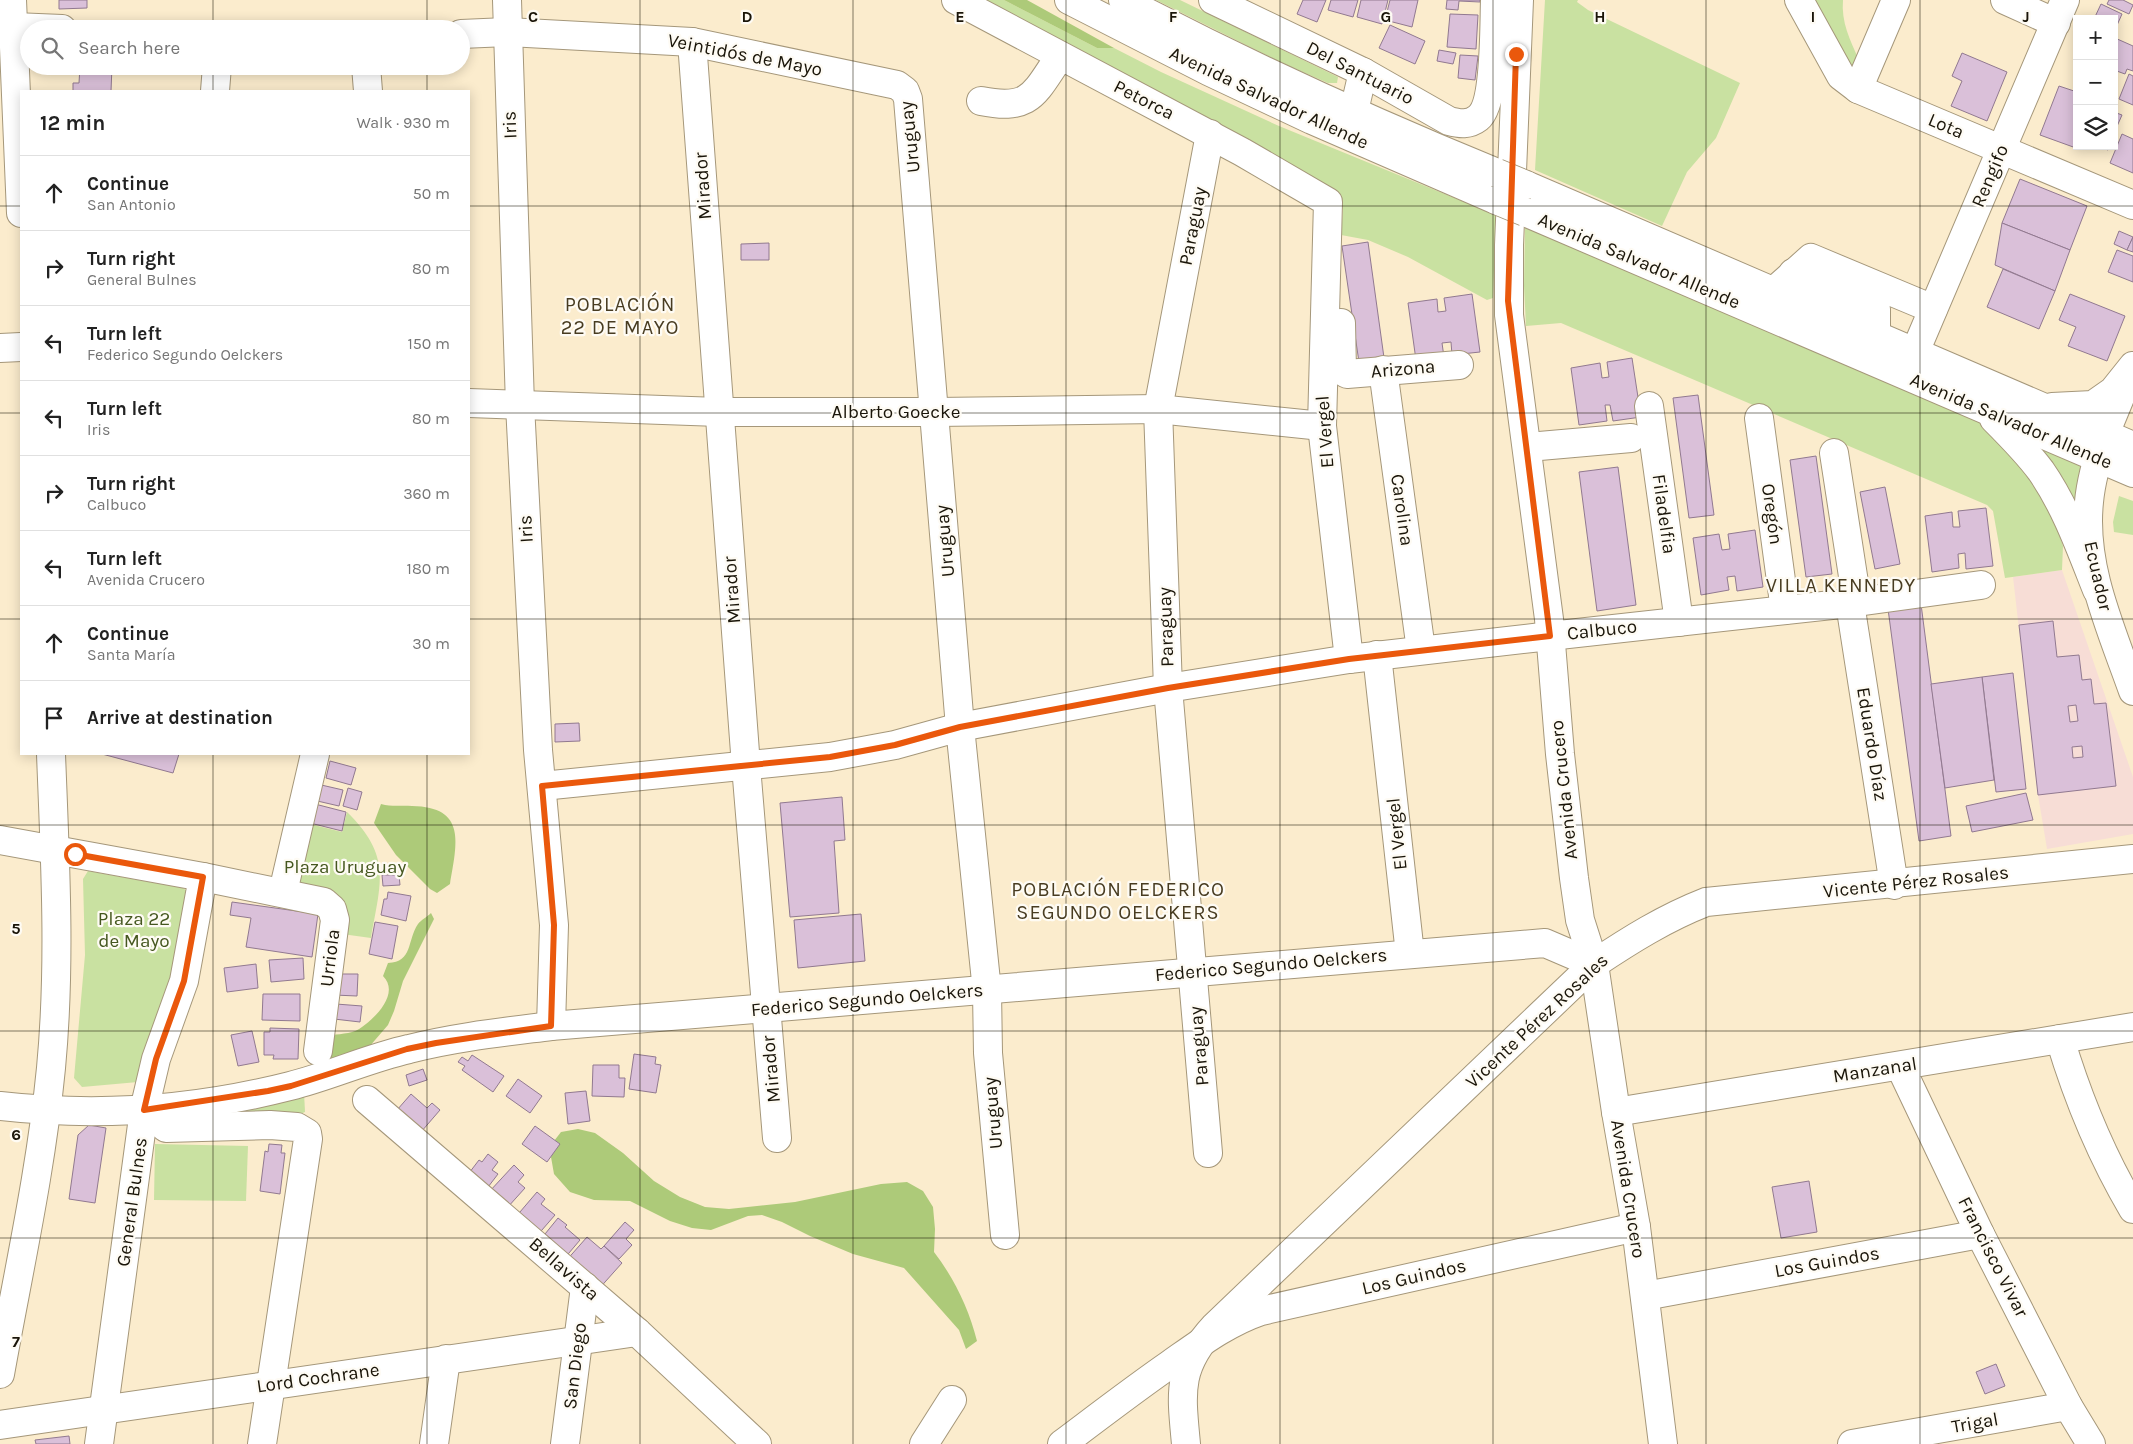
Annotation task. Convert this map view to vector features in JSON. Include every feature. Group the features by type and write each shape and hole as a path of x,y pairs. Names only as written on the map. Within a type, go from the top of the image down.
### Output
{"main road":[{"path":"12,0 7,24 20,200"},
{"name":"Iris","path":"507,0 520,405 538,750 554,925 551,1026"},
{"name":"Petorca","path":"956,0 1210,134 1304,187 1326,200 1329,204"},
{"name":"Avenida Salvador Allende","path":"1069,0 1312,120 1984,409 2101,446 2133,446"},
{"name":"Avenida Salvador Allende","path":"1123,0 1246,63 1354,112 1498,173 1783,282 1876,335 2045,408 2101,446 2133,473"},
{"name":"Del Santuario","path":"1212,0 1362,72 1449,120 1462,124 1472,122 1480,117 1486,107 1490,89 1495,0"},
{"name":"Avenida Crucero","path":"1519,0 1508,301 1528,448 1550,636 1574,878 1580,920 1594,964 1616,1112 1636,1227 1663,1444"},
{"name":"Lota","path":"1799,0 1841,76 1858,89 2133,205"},
{"path":"1858,89 1896,0"},
{"path":"2005,0 2061,11"},
{"name":"Rengifo","path":"1915,352 2061,11"},
{"path":"7,24 20,25"},
{"name":"Veintidós de Mayo","path":"470,34 507,32 692,42 897,85 905,91"},
{"name":"Mirador","path":"692,42 746,766 777,1138"},
{"path":"981,101 1002,105 1017,103 1032,97 1060,56"},
{"path":"1354,112 1362,72"},
{"path":"216,90 217,75"},
{"path":"367,75 368,90"},
{"name":"Uruguay","path":"905,91 908,100 935,412 960,727 987,991 988,1052 1005,1235"},
{"name":"Paraguay","path":"1208,1153 1168,688 1158,409 1210,134"},
{"name":"El Vergel","path":"1329,204 1322,367 1322,426 1349,659"},
{"path":"1783,282 1811,258 1933,309"},
{"name":"Arizona","path":"1340,300 1342,371 1347,374 1459,365"},
{"path":"0,348 20,347"},
{"path":"2045,408 2093,404 2113,391 2133,367"},
{"name":"Ecuador","path":"2133,367 2101,446 2088,503 2089,544 2097,590 2133,692"},
{"name":"Carolina","path":"1383,370 1421,650"},
{"name":"Alberto Goecke","path":"470,403 719,412 1158,409 1322,426"},
{"name":"Filadelfia","path":"1649,406 1679,622"},
{"path":"1984,409 2024,450 2050,486 2080,546 2097,590"},
{"name":"Oregón","path":"1760,418 1785,610"},
{"path":"1528,448 1631,438"},
{"name":"Eduardo Díaz","path":"1834,453 1852,604 1851,610 1894,885"},
{"name":"Calbuco","path":"542,786 830,757 895,745 960,727 1168,688 1349,659 1852,604 1981,585"},
{"name":"El Vergel","path":"1378,655 1410,954"},
{"path":"0,1374 46,1111 51,1066 57,956 51,755"},
{"path":"284,892 315,755"},
{"name":"Urriola","path":"0,840 284,892 324,902 332,909 335,920 318,1051"},
{"name":"Vicente Pérez Rosales","path":"1062,1444 1199,1344 1215,1326 1594,964 1646,930 1676,914 1706,902 1894,885 2133,859"},
{"name":"General Bulnes","path":"99,1444 144,1110 156,1059 184,981 203,877"},
{"name":"Federico Segundo Oelckers","path":"0,1106 46,1111 144,1110 291,1086 407,1049 436,1043 551,1026 1545,943 1594,964"},
{"name":"Uruguay","path":"987,991 997,1038 1018,1202"},
{"name":"Manzanal","path":"1616,1112 2133,1028"},
{"path":"2060,1039 2082,1107 2096,1140 2133,1209"},
{"name":"Francisco Vivar","path":"1900,1066 1980,1234 2068,1406 2091,1444"},
{"name":"Bellavista","path":"367,1100 637,1332 757,1444"},
{"path":"144,1110 166,1128 280,1125 298,1127 307,1133 308,1139 262,1444"},
{"name":"Los Guindos","path":"1199,1344 1226,1325 1261,1311 1636,1227"},
{"name":"Los Guindos","path":"1645,1296 1980,1234"},
{"name":"San Diego","path":"565,1444 585,1287"},
{"name":"Lord Cochrane","path":"0,1425 637,1332"},
{"path":"1186,1444 1183,1386 1189,1362 1199,1344"},
{"path":"434,1444 446,1359"},
{"path":"924,1444 952,1400"},
{"name":"Trigal","path":"1852,1444 2068,1406"}],"shaded area":[{"path":"2062,570 2133,777 2133,834 2047,849 2038,795 2013,577"}],"green space":[{"path":"972,0 1004,0 1097,48 1114,48 1161,72 1279,126 1496,215 1493,298 1487,300 1408,257 1368,240 1341,235 1343,210 1337,199"},
{"path":"1004,0 1027,0 1114,48 1097,48"},
{"path":"1156,0 1180,0 1338,77 1337,83 1328,83 1282,63"},
{"path":"1545,0 1578,0 1577,2 1588,10 1740,83 1716,138 1687,172 1662,226 1535,170"},
{"path":"1810,0 1843,0 1843,16 1849,38 1859,60 1854,68 1847,68"},
{"path":"1525,226 1981,423 2034,477 2055,522 2063,546 2062,570 2005,578 1993,511 1987,505 1561,323 1526,326 1524,286"},
{"path":"2036,443 2080,463 2083,467 2077,513"},
{"path":"2119,496 2133,501 2133,535 2114,532 2113,522"},
{"path":"381,804 430,808 442,813 450,820 456,842 450,884 437,893 430,889 396,855 374,823"},
{"name":"Plaza Uruguay","path":"347,812 371,842 380,870 378,901 371,938 342,934 302,892 294,876 306,823 342,832"},
{"name":"Plaza 22 de Mayo","path":"88,871 183,888 192,895 174,982 138,1082 82,1087 74,1078 85,955 83,879"},
{"path":"431,913 434,919 403,981 388,1025 369,1047 334,1061 325,1056 332,1035 356,1031 368,1023 379,1011 388,997 388,983 383,976 388,963 402,959 406,954 418,924"},
{"path":"304,1092 305,1112 298,1115 166,1116"},
{"path":"578,1129 595,1133 623,1153 654,1181 680,1197 705,1207 729,1209 795,1202 881,1184 907,1182 923,1191 933,1207 935,1229 934,1252 960,1294 970,1317 977,1341 966,1349 959,1330 904,1268 853,1254 782,1222 762,1215 748,1216 711,1230 692,1228 670,1221 630,1201 594,1200 570,1192 554,1174 551,1157 554,1141 561,1132"},
{"path":"155,1144 248,1146 246,1201 154,1200"}],"building":[{"path":"59,0 87,0 87,8 59,9"},
{"path":"1303,0 1326,0 1317,22 1297,14"},
{"path":"1331,0 1358,0 1353,17 1328,10"},
{"path":"1361,0 1388,0 1382,24 1357,17"},
{"path":"1390,0 1418,0 1412,27 1385,20"},
{"path":"1447,0 1480,0 1480,2 1459,1 1458,10 1446,9"},
{"path":"2109,0 2123,0 2133,5 2129,14 2107,4"},
{"path":"2101,4 2122,14 2118,23 2118,15 2096,15"},
{"path":"1450,14 1478,15 1476,49 1447,47"},
{"path":"1390,25 1425,41 1415,64 1379,48"},
{"path":"2118,39 2133,46 2133,71 2127,69 2125,74 2118,71"},
{"path":"1439,50 1456,53 1453,64 1437,61"},
{"path":"1962,53 2007,72 1987,121 1951,106 1962,81 1952,76"},
{"path":"1460,55 1478,56 1475,80 1458,78"},
{"path":"2129,74 2133,76 2133,105 2119,99"},
{"path":"79,75 112,75 111,90 73,90 73,83 79,83"},
{"path":"2059,86 2073,91 2073,147 2040,135"},
{"path":"2118,114 2122,115 2118,124"},
{"path":"2122,134 2133,139 2133,173 2110,163 2115,150 2118,150 2118,144"},
{"path":"2020,179 2087,206 2070,250 2002,223"},
{"path":"2002,223 2070,250 2055,291 1995,265"},
{"path":"2119,231 2133,237 2127,250 2114,244"},
{"path":"2133,237 2133,252 2127,250"},
{"path":"1368,242 1385,365 1360,369 1342,246"},
{"path":"769,243 769,260 741,260 741,244"},
{"path":"2117,250 2133,256 2133,282 2108,272"},
{"path":"2003,269 2055,291 2039,329 1987,307"},
{"path":"1472,294 1480,352 1452,355 1451,342 1442,343 1444,357 1416,360 1408,303 1437,299 1438,312 1446,311 1444,298"},
{"path":"2070,294 2125,316 2107,361 2068,346 2076,327 2059,320"},
{"path":"1632,358 1641,417 1613,421 1610,405 1605,405 1607,421 1579,425 1571,368 1600,363 1602,378 1609,377 1607,362"},
{"path":"1698,395 1714,515 1689,518 1673,398"},
{"path":"1816,456 1832,574 1806,577 1790,460"},
{"path":"1618,467 1636,605 1597,611 1579,472"},
{"path":"1885,487 1900,564 1875,569 1860,492"},
{"path":"1986,508 1993,566 1966,569 1965,553 1958,554 1959,568 1932,572 1925,516 1952,512 1953,527 1960,527 1958,511"},
{"path":"1755,530 1763,587 1737,591 1735,576 1727,577 1729,590 1701,595 1693,538 1719,534 1722,550 1730,549 1728,534"},
{"path":"1921,604 1951,836 1919,841 1888,609"},
{"path":"2053,621 2057,657 2079,655 2082,680 2091,679 2094,704 2106,703 2116,786 2038,795 2019,625","holes":["2076,705 2078,721 2070,722 2068,706","2082,746 2083,757 2073,758 2072,747"]},
{"path":"2013,673 2026,789 1996,792 1982,677"},
{"path":"1982,677 1994,780 1945,788 1931,684"},
{"path":"579,723 580,741 555,742 555,724"},
{"path":"106,755 179,755 173,773"},
{"path":"330,761 356,768 351,785 326,778"},
{"path":"317,784 343,790 339,806 313,800"},
{"path":"348,788 362,792 357,810 343,806"},
{"path":"2026,793 2033,820 1972,832 1966,806"},
{"path":"842,797 845,840 834,841 839,913 790,917 780,803"},
{"path":"311,803 346,812 342,831 306,822"},
{"path":"382,875 399,875 400,885 383,886"},
{"path":"388,892 411,896 406,921 381,915 384,899 387,899"},
{"path":"232,902 318,914 312,957 246,947 251,918 230,915"},
{"path":"861,914 865,961 798,968 794,920"},
{"path":"375,922 398,926 392,959 369,954"},
{"path":"303,958 304,979 271,982 269,960"},
{"path":"256,964 258,988 227,992 224,968"},
{"path":"334,974 358,974 357,996 334,995"},
{"path":"263,994 300,994 300,1021 262,1020"},
{"path":"336,1004 362,1006 360,1022 334,1019"},
{"path":"270,1028 299,1029 298,1059 273,1059 274,1055 264,1055 264,1032 270,1032"},
{"path":"252,1031 259,1062 238,1066 231,1035"},
{"path":"634,1054 656,1057 655,1064 661,1065 656,1093 629,1089"},
{"path":"472,1055 504,1076 493,1092 462,1070 465,1066 458,1062 462,1057 468,1061"},
{"path":"593,1065 619,1065 619,1078 625,1078 624,1097 592,1096"},
{"path":"423,1069 427,1080 409,1086 406,1075"},
{"path":"518,1079 542,1096 530,1113 506,1096"},
{"path":"586,1091 590,1121 568,1124 565,1093"},
{"path":"411,1094 427,1108 432,1103 440,1110 421,1132 397,1110"},
{"path":"89,1125 106,1128 95,1203 69,1199 78,1135"},
{"path":"535,1126 560,1144 547,1162 522,1144"},
{"path":"269,1144 282,1145 281,1153 285,1153 280,1194 260,1191 265,1151 268,1152"},
{"path":"488,1154 498,1162 492,1170 498,1174 485,1191 466,1177 479,1160 482,1162"},
{"path":"514,1165 524,1175 518,1182 525,1188 507,1208 489,1192"},
{"path":"1809,1181 1817,1232 1781,1238 1772,1187"},
{"path":"537,1192 545,1199 541,1204 555,1215 535,1238 514,1219"},
{"path":"558,1218 580,1240 563,1260 548,1248 553,1241 545,1234"},
{"path":"625,1222 634,1230 626,1239 632,1245 619,1259 604,1246"},
{"path":"587,1237 601,1249 604,1246 622,1263 597,1291 565,1262"},
{"path":"1996,1364 2005,1386 1985,1394 1976,1372"},
{"path":"69,1436 70,1444 36,1444 35,1440"}],"district":[{"name":"POBLACIÓN 22 DE MAYO","path":"620,316"},
{"name":"VILLA KENNEDY","path":"1841,585"},
{"name":"POBLACIÓN FEDERICO SEGUNDO OELCKERS","path":"1118,900"}],"route":[{"path":"75,854 203,877 184,981 156,1059 144,1110 244,1096 291,1086 407,1049 456,1039 551,1026 554,925 542,786 830,757 895,745 960,727 1168,688 1349,659 1550,636 1528,448 1508,301 1516,54"}]}
